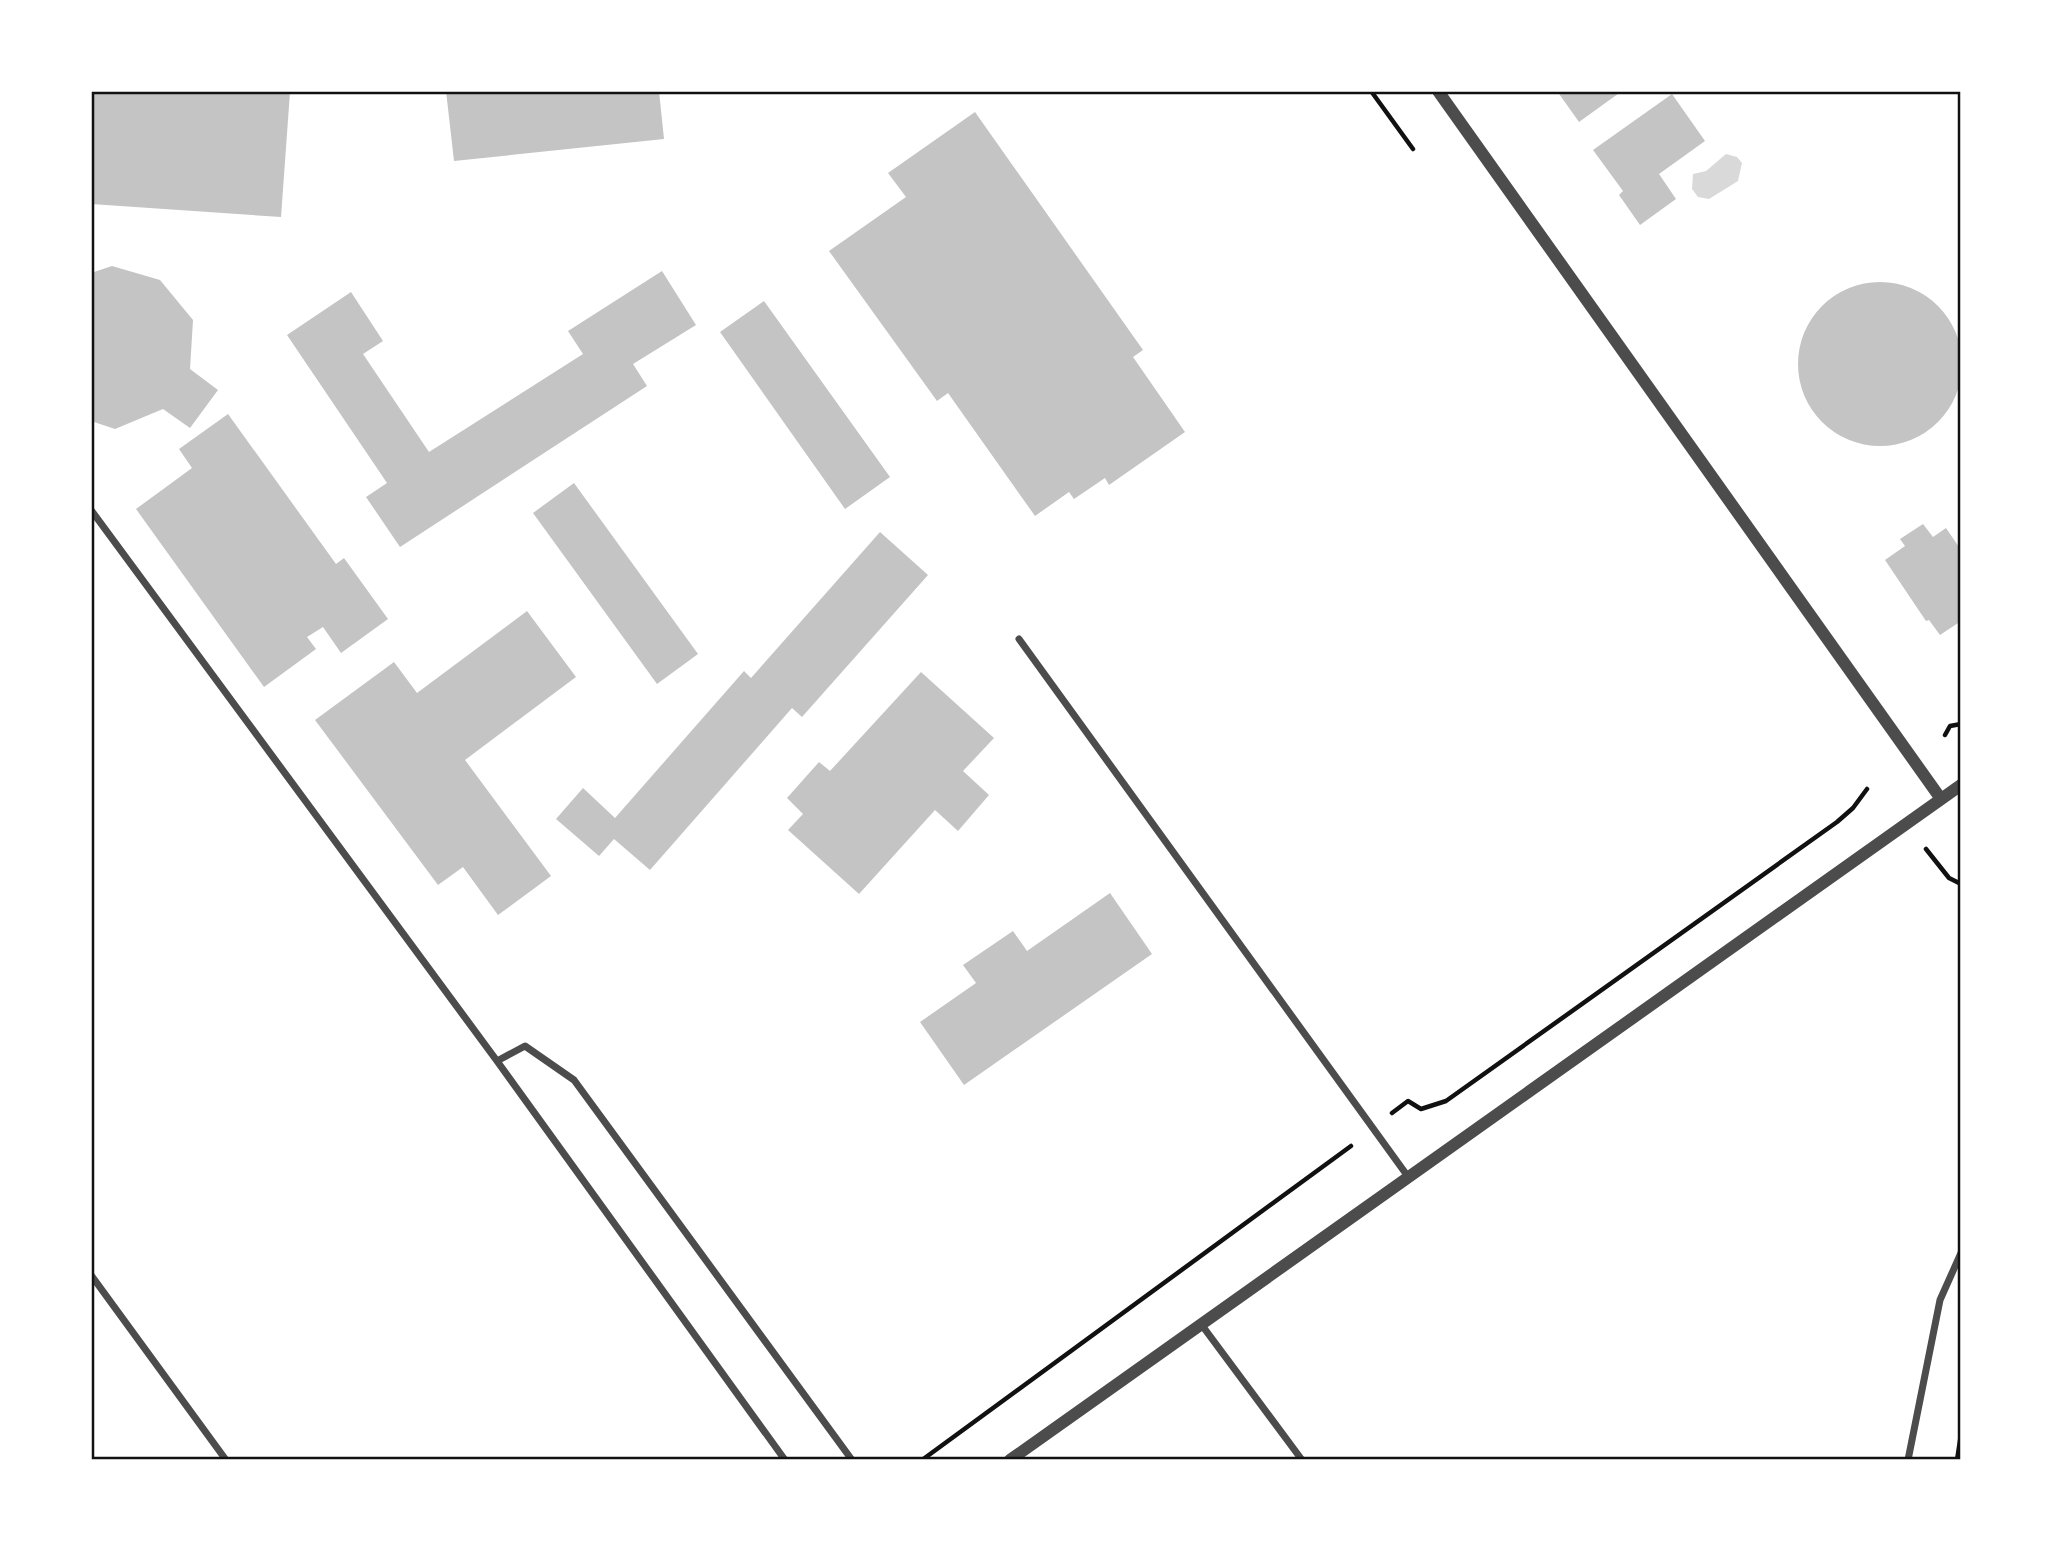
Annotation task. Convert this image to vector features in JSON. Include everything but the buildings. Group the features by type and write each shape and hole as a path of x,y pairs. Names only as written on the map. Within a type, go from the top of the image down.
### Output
{"street":[{"path":"1438,91 1941,799"},
{"path":"91,510 497,1061 785,1460"},
{"path":"1019,639 1409,1178"},
{"path":"1010,1460 1961,785"},
{"path":"497,1061 524,1046 574,1080 852,1460"},
{"path":"1908,1460 1940,1300 1961,1253"},
{"path":"91,1275 226,1460"},
{"path":"1200,1323 1302,1460"}],"path":[{"path":"1371,91 1413,149"},
{"path":"1945,736 1950,726 1961,724"},
{"path":"1391,1115 1408,1101 1421,1109 1446,1101 1837,822 1853,808 1867,789"},
{"path":"1926,849 1949,878 1961,884"},
{"path":"922,1460 1351,1146"},
{"path":"1957,1460 1961,1434"}],"shaded area":[{"path":"1726,154 1737,157 1742,163 1738,181 1709,199 1698,197 1692,189 1693,174 1706,171"}]}
